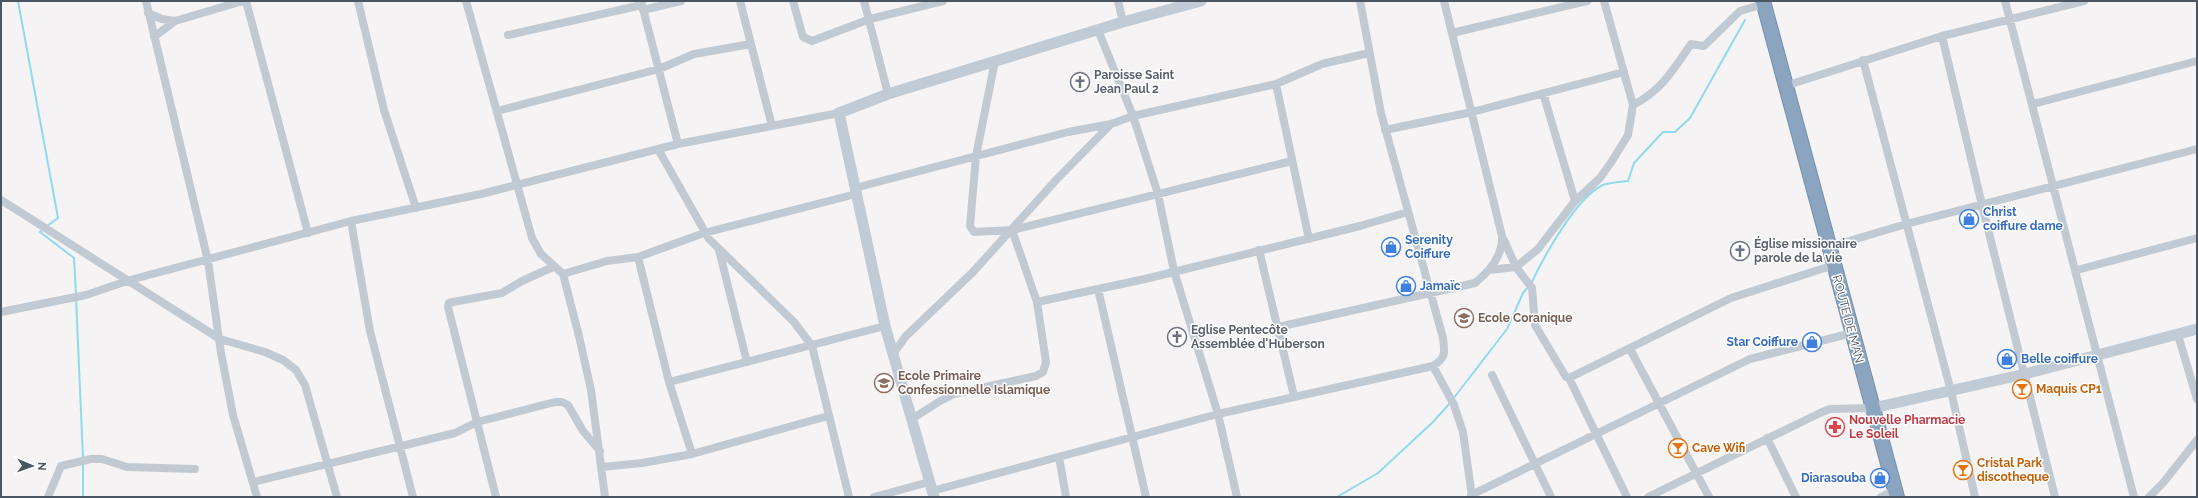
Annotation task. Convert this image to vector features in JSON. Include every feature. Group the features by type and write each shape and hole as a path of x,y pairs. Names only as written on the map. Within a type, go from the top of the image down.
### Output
{"highway":[{"name":"ROUTE DE MAN","path":"1763,3 1896,494"}],"street":[{"path":"146,1 208,261 233,414 258,497"},
{"path":"154,37 175,21 243,1"},
{"path":"246,1 308,233"},
{"path":"358,1 384,110 416,208"},
{"path":"466,1 532,238 541,254 553,267 563,274 588,375 600,451 605,497"},
{"path":"508,36 642,5 681,1"},
{"path":"740,1 772,126"},
{"path":"793,1 802,37 812,41 870,19 943,1"},
{"path":"864,1 870,19 888,94"},
{"path":"1118,1 1123,22"},
{"path":"1,312 86,295 130,280 208,261 351,221 481,194 678,144 839,113 888,94 1123,22 1201,1"},
{"path":"874,497 932,490 1218,414 1433,366 1441,361 1445,352 1431,294 1385,130 1360,1"},
{"path":"1444,1 1502,236 1516,267 1532,288 1534,326 1566,377 1569,378 1628,497"},
{"path":"1452,33 1587,1"},
{"path":"1489,270 1516,267 1538,249 1574,201 1600,178 1628,135 1633,105 1604,1"},
{"path":"2005,1 2077,270 2134,497"},
{"path":"1785,86 1942,36 2010,18 2084,1"},
{"path":"1633,105 1648,97 1667,80 1691,44 1704,46 1740,11 1763,3"},
{"path":"642,5 678,144"},
{"path":"148,13 162,19 175,21"},
{"path":"1098,30 1133,116 1158,194 1174,271 1218,414 1237,497"},
{"path":"1942,36 1982,205 2055,497"},
{"path":"497,112 659,69 694,54 751,44"},
{"path":"563,274 607,261 638,257 704,233 976,156 1079,130 1111,124 1133,116 1276,84 1322,64 1369,52"},
{"path":"1863,60 1951,391 1975,497"},
{"path":"995,61 976,156 971,230 974,232 1012,230 1292,161"},
{"path":"2033,104 2197,61"},
{"path":"1385,130 1472,112 1624,72"},
{"path":"1276,84 1309,238"},
{"path":"1543,93 1574,201"},
{"path":"839,113 885,326 932,490"},
{"path":"892,354 921,321 972,272 1057,179 1111,124"},
{"path":"658,149 704,233 794,322 812,346 849,497"},
{"path":"1829,247 1906,224 2197,149"},
{"path":"1,200 130,280 220,339 265,352 283,360 296,370 305,385 337,497"},
{"path":"1037,302 1098,289 1360,226 1408,212"},
{"path":"351,221 366,312 414,497"},
{"path":"912,419 940,400 954,394 1036,376 1043,372 1046,362 1037,302 1012,230"},
{"path":"1278,326 1431,294 1475,283 1489,270 1501,252 1502,236"},
{"path":"2077,270 2197,238"},
{"path":"719,249 747,362"},
{"path":"1259,250 1294,396"},
{"path":"638,257 669,382 692,454"},
{"path":"1569,378 1731,298 1834,265"},
{"path":"496,497 450,319 449,303 502,293 522,281 553,267"},
{"path":"1098,289 1146,497"},
{"path":"669,382 885,326"},
{"path":"1648,497 1767,438 1830,409 1873,408 1951,391 2098,356 2197,329"},
{"path":"1433,366 1454,405 1463,432 1471,496 1595,433 1658,405 1750,360 1852,333"},
{"path":"2178,335 2197,398"},
{"path":"1630,349 1658,405 1697,472 1709,497"},
{"path":"1492,375 1551,497"},
{"path":"253,482 455,433 477,422 562,402 568,405 582,431 600,451"},
{"path":"602,467 642,463 692,454 828,416"},
{"path":"1767,438 1796,497"},
{"path":"2149,497 2163,483 2197,440"},
{"path":"1059,457 1066,497"},
{"path":"48,497 61,466 76,461 102,459 127,467 195,469"},
{"path":"1881,497 1896,494"}],"waterway":[{"path":"18,1 58,218 47,226"},
{"path":"1531,284 1552,244 1582,201 1593,191 1603,185 1628,181 1634,163 1663,132 1675,132 1690,118 1745,20"},
{"path":"44,229 40,232 74,258 76,294"},
{"path":"1453,399 1507,329 1523,293 1528,287"},
{"path":"76,298 83,458"},
{"path":"1337,497 1378,473 1433,422 1450,403"},
{"path":"83,464 83,497"}],"place":[{"name":"Paroisse Saint Jean Paul 2","path":"1080,82"},
{"name":"Christ coiffure dame","path":"1969,219"},
{"name":"Serenity Coiffure","path":"1391,247"},
{"name":"Église missionaire parole de la vie","path":"1740,251"},
{"name":"Jamaïc","path":"1406,286"},
{"name":"Ecole Coranique","path":"1464,318"},
{"name":"Eglise Pentecôte Assemblée d'Huberson","path":"1177,337"},
{"name":"Star Coiffure","path":"1812,342"},
{"name":"Belle coiffure","path":"2007,359"},
{"name":"Ecole Primaire Confessionnelle Islamique","path":"884,383"},
{"name":"Maquis CP1","path":"2022,389"},
{"name":"Nouvelle Pharmacie Le Soleil","path":"1835,427"},
{"name":"Cave Wifi","path":"1678,448"},
{"name":"Cristal Park discotheque","path":"1963,470"},
{"name":"Diarasouba","path":"1880,478"}]}
